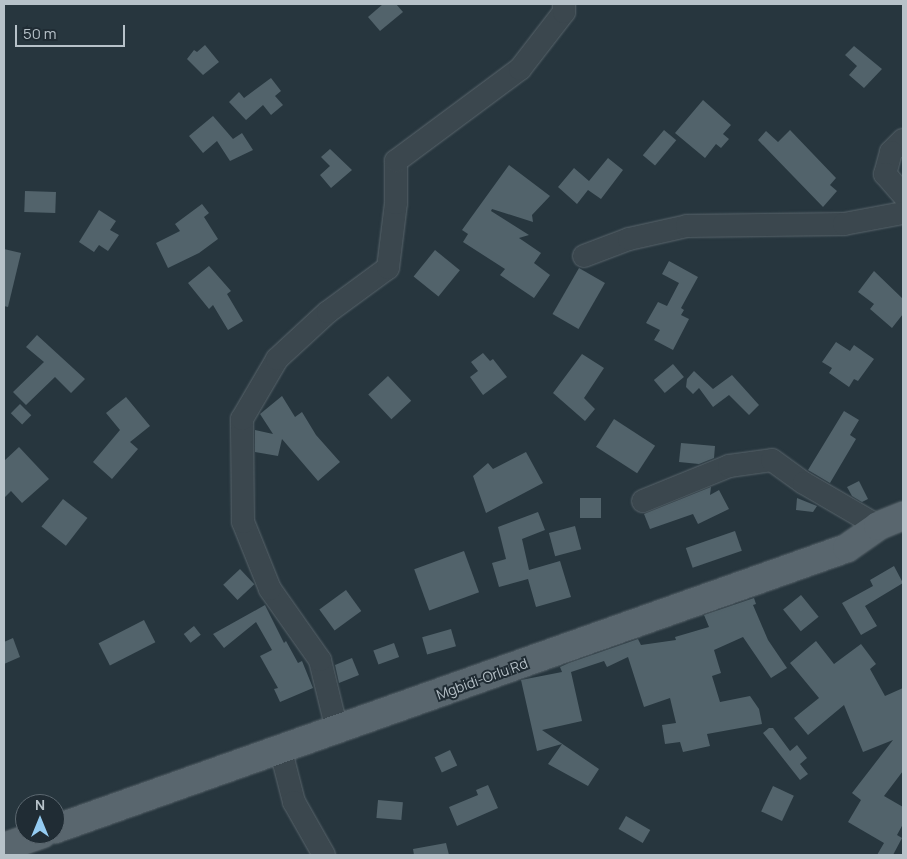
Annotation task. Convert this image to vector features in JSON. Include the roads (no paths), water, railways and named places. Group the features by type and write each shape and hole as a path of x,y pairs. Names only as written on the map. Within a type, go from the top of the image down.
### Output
{"main road":[{"name":"Mgbidi-Orlu Rd","path":"65,826 847,548 878,526 903,516"}],"street":[{"path":"337,730 320,660 270,589 243,522 242,419 277,359 328,312 388,268 396,203 396,161 520,69 564,12 564,4"},
{"path":"903,140 891,152 885,174 903,196"},
{"path":"584,256 629,239 687,226 844,224 903,213"},
{"path":"643,501 729,466 772,460 804,483 878,526"},
{"path":"281,750 294,802 324,855"}]}
